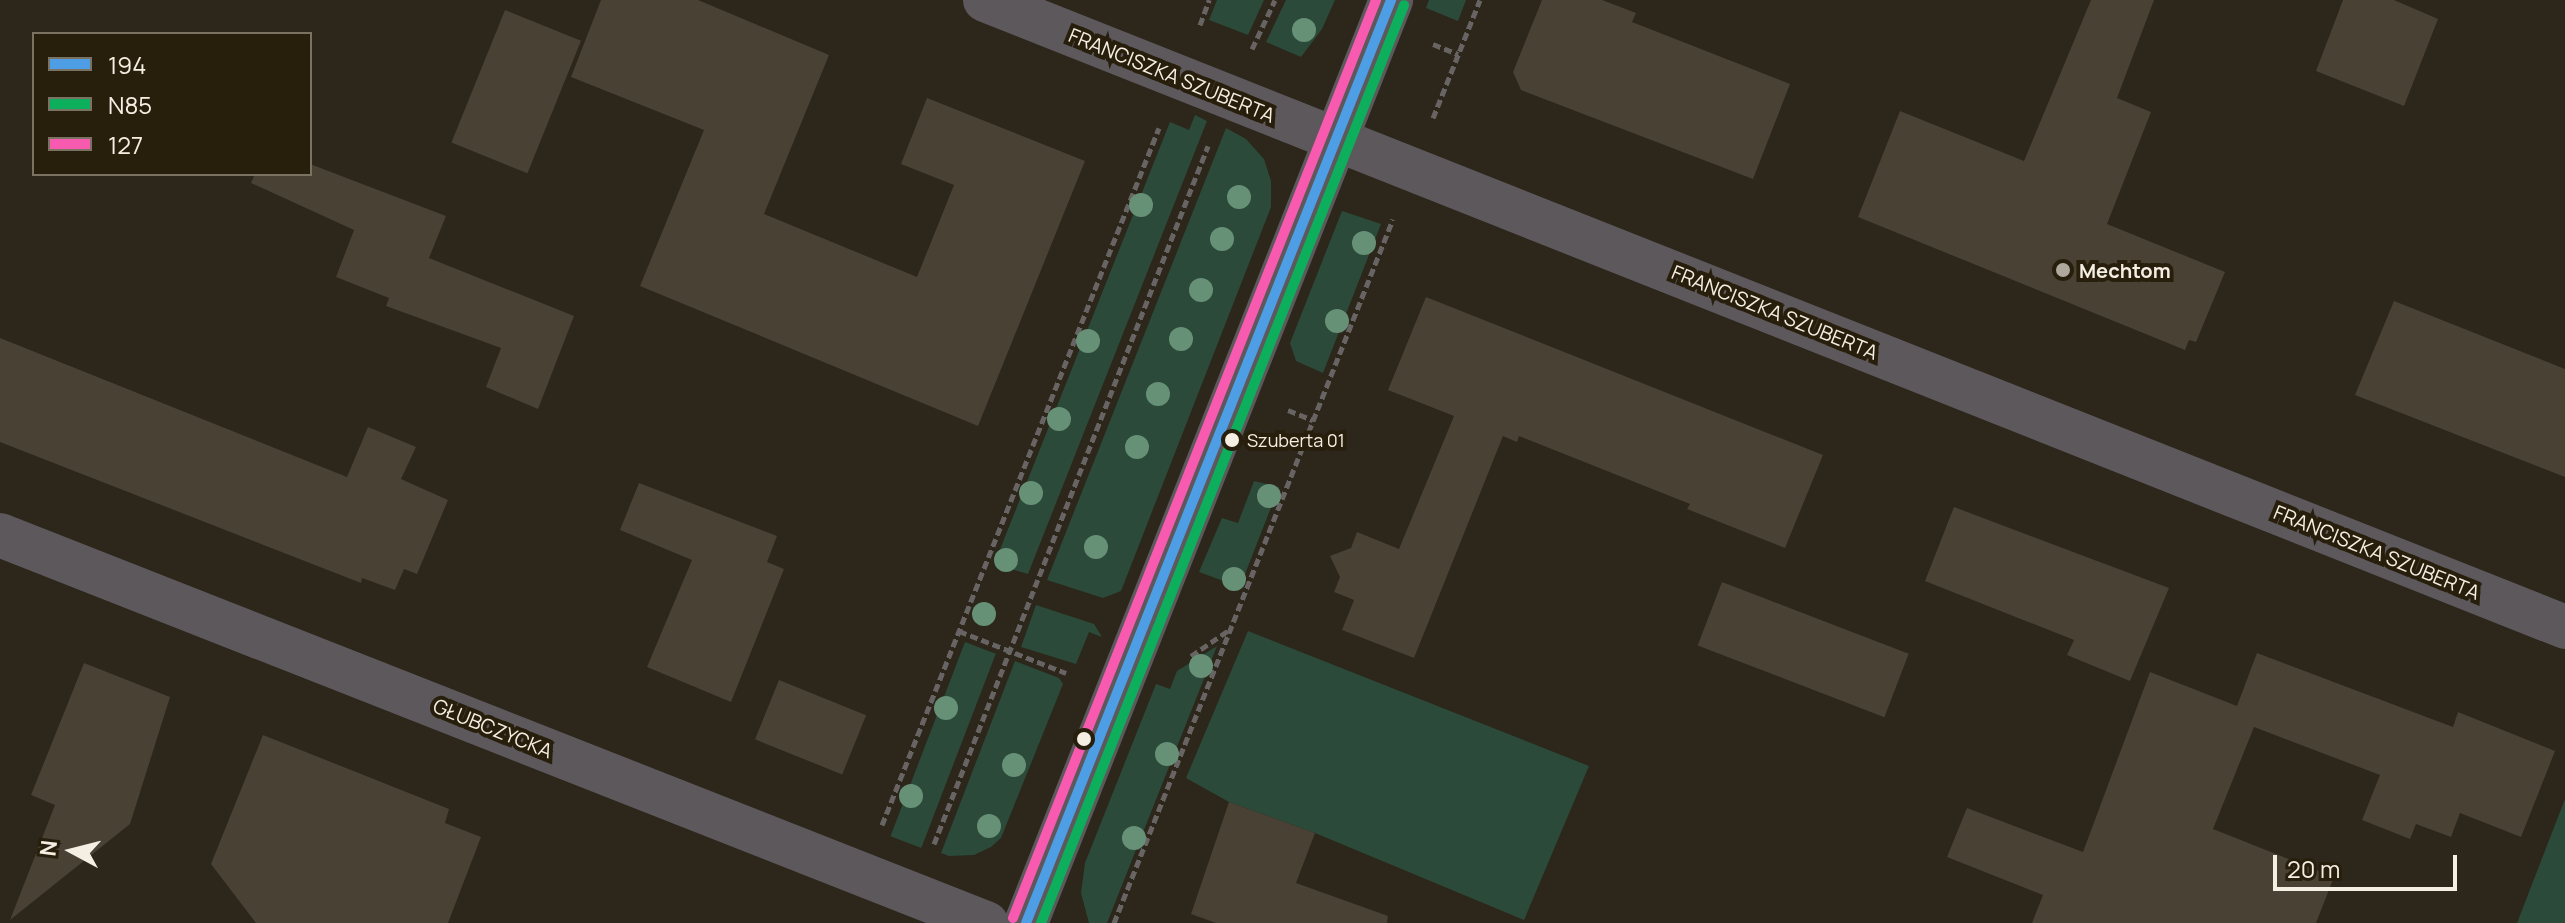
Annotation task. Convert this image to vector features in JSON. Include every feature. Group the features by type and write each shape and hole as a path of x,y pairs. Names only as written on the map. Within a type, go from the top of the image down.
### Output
{"street":[{"name":"FRANCISZKA SZUBERTA","path":"985,0 2565,627"},
{"path":"1026,923 1391,0"},
{"name":"GŁUBCZYCKA","path":"0,535 986,923"}],"path":[{"path":"1248,59 1275,0"},
{"path":"1430,126 1480,0"},
{"path":"1200,23 1213,28"},
{"path":"1240,40 1266,50"},
{"path":"879,832 1163,118"},
{"path":"933,846 1212,138"},
{"path":"1114,923 1395,214"},
{"path":"959,631 1077,677"}],"green space":[{"path":"1217,0 1264,0 1248,35 1209,20"},
{"path":"1286,0 1335,0 1322,29 1301,57 1266,42"},
{"path":"1429,0 1466,0 1458,21 1426,8"},
{"path":"1195,115 1207,121 1028,574 1007,568 995,562 1170,122 1189,130"},
{"path":"1226,128 1246,139 1264,159 1271,181 1271,207 1121,591 1103,598 1047,580"},
{"path":"1342,211 1381,224 1323,373 1296,361 1290,343"},
{"path":"1254,481 1279,487 1240,587 1199,572 1222,518 1238,523"},
{"path":"1036,605 1094,624 1102,637 1089,632 1076,664 1021,647"},
{"path":"1248,631 1589,766 1524,920 1315,833 1229,802 1186,778"},
{"path":"965,642 996,654 921,848 890,836"},
{"path":"1217,646 1107,923 1089,923 1081,893 1085,863 1156,684 1170,689 1177,671"},
{"path":"1015,661 1059,678 1063,684 1001,838 974,855 949,856 941,853"},
{"path":"2565,799 2565,923 2517,923"}],"building":[{"path":"601,0 698,0 829,55 764,214 917,277 954,185 901,164 927,98 1085,161 978,426 640,286 704,130 571,77"},
{"path":"1542,0 1602,0 1636,13 1632,22 1790,84 1753,179 1521,90 1513,72"},
{"path":"2091,0 2154,0 2117,98 2151,112 2107,224 2225,272 2196,342 2189,340 2185,350 1858,217 1900,111 2024,161"},
{"path":"2343,0 2394,0 2438,19 2404,106 2316,71"},
{"path":"505,10 581,41 527,173 451,143"},
{"path":"312,165 446,216 429,258 574,316 538,409 486,387 501,348 386,306 389,298 336,277 354,230 251,183 254,176 312,176"},
{"path":"1426,297 1823,455 1785,548 1687,509 1690,504 1519,436 1517,442 1503,436 1414,658 1342,630 1354,600 1334,592 1340,577 1330,556 1351,548 1357,532 1399,549 1454,416 1388,390"},
{"path":"2394,301 2565,369 2565,477 2355,395"},
{"path":"0,338 347,477 368,427 416,447 401,479 448,500 417,574 404,569 395,590 362,578 361,583 0,442"},
{"path":"639,483 777,536 767,562 784,569 731,702 647,667 692,560 620,530"},
{"path":"1954,507 2169,588 2130,681 2067,655 2074,640 1925,581"},
{"path":"1722,582 1909,654 1884,717 1698,645"},
{"path":"2257,653 2453,727 2458,712 2555,751 2521,837 2460,813 2451,837 2416,824 2410,839 2362,820 2380,775 2254,727 2213,829 2334,877 2316,923 2032,923 2043,895 1947,857 1967,808 2083,852 2150,672 2237,706"},
{"path":"84,663 170,697 130,824 10,920 55,805 31,795"},
{"path":"779,680 866,715 842,775 755,739"},
{"path":"263,735 449,809 445,823 481,837 448,923 256,923 211,864"},
{"path":"1229,802 1315,833 1296,883 1388,916 1387,923 1216,923 1191,914"}],"transit line":[{"name":"127","path":"1013,918 1376,0"},
{"name":"194","path":"1026,923 1391,0"},
{"name":"N85","path":"1041,923 1404,5"}],"place":[{"name":"Mechtom","path":"2063,270"},
{"name":"Szuberta 01","path":"1232,440"}]}
